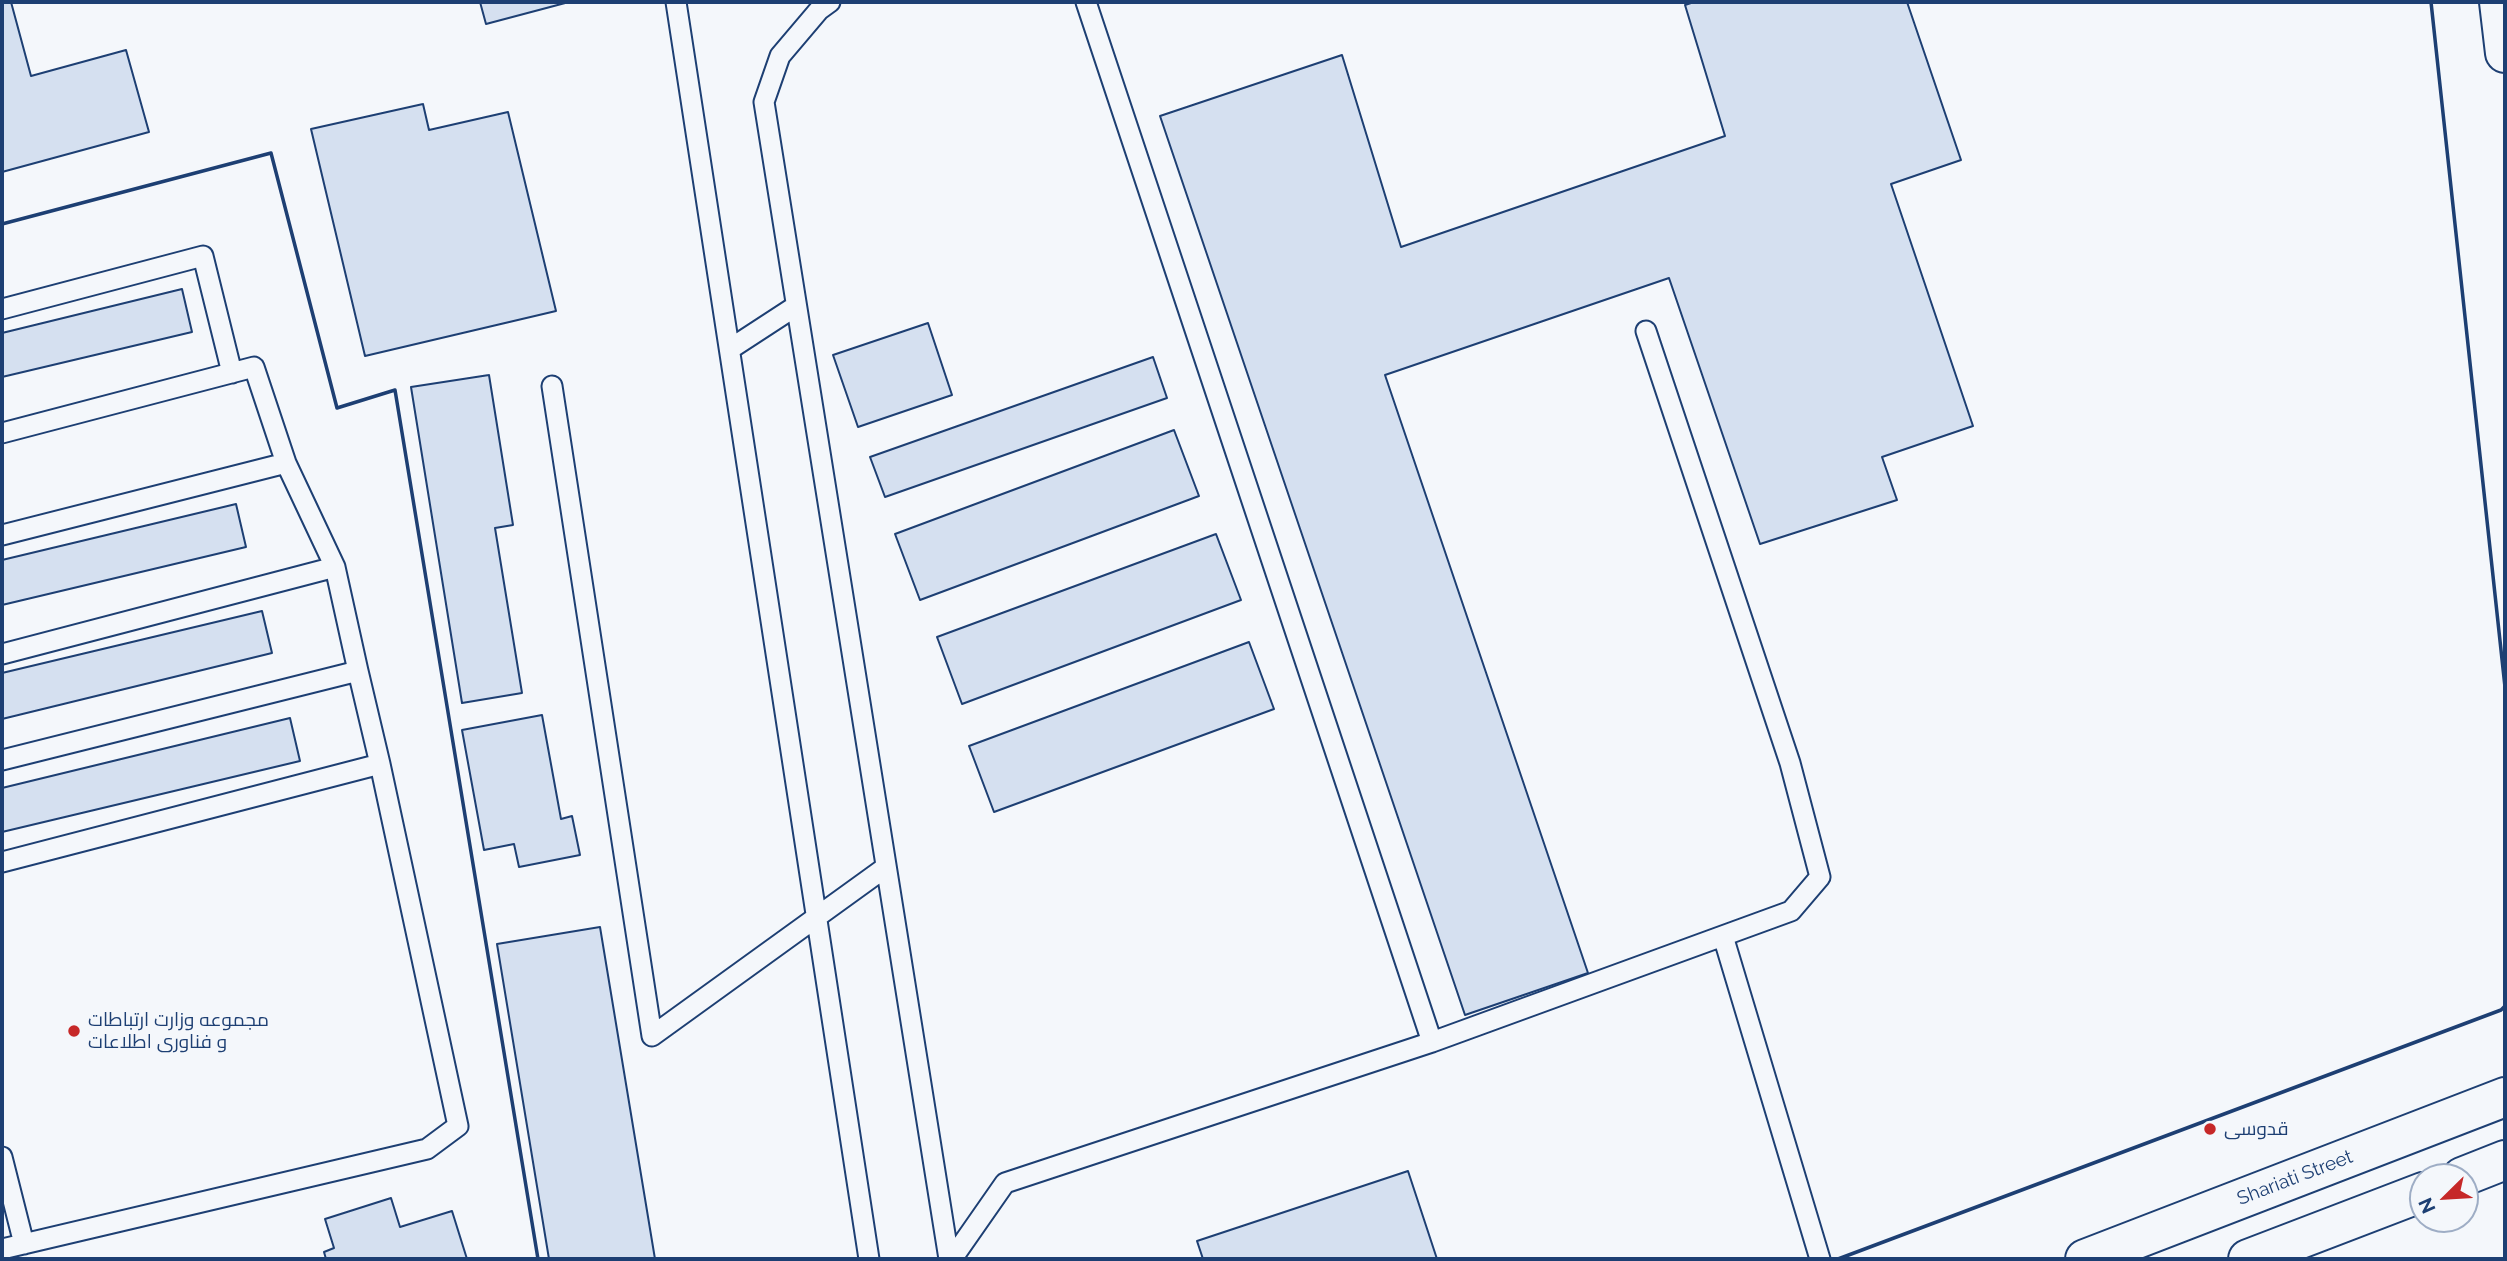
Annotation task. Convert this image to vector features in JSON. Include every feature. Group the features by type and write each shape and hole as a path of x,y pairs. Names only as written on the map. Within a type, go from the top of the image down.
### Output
{"main road":[{"path":"2499,2 2505,52"},
{"name":"Shariati Street","path":"2085,1259 2505,1097"},
{"path":"2479,1170 2505,1160"},
{"path":"2248,1259 2409,1197"}],"lane":[{"path":"676,2 869,1259"},
{"path":"830,2 819,10 780,56 764,102 950,1259"},
{"path":"1086,2 1432,1042"},
{"path":"2,309 203,256 232,373"},
{"path":"730,349 796,306"},
{"path":"950,1259 1005,1183 1432,1042 1791,911 1820,877 1790,763 1646,331"},
{"path":"2,433 254,367 286,463 335,568 458,1126 426,1149 2,1249"},
{"path":"552,386 652,1037 886,867"},
{"path":"2,535 286,463"},
{"path":"2,654 335,568"},
{"path":"2,760 358,671"},
{"path":"2,862 380,764"},
{"path":"1723,936 1820,1259"},
{"path":"2,1157 24,1244"}],"building":[{"path":"2,2 11,2 31,76 126,50 149,132 2,172"},
{"path":"480,2 569,2 486,24"},
{"path":"1694,2 1907,2 1961,160 1891,184 1973,426 1882,457 1897,500 1760,544 1669,278 1385,375 1588,973 1465,1015 1160,116 1342,55 1401,247 1725,136 1685,5"},
{"path":"423,104 429,130 508,112 556,311 365,356 311,129"},
{"path":"182,289 192,332 2,377 2,333"},
{"path":"928,323 952,395 858,427 833,355"},
{"path":"1153,357 1167,398 885,497 870,457"},
{"path":"489,375 513,525 495,528 522,693 462,703 411,387"},
{"path":"1174,430 1199,496 920,600 895,534"},
{"path":"236,504 246,547 2,605 2,560"},
{"path":"1216,534 1241,600 962,704 937,637"},
{"path":"262,611 272,653 2,719 2,673"},
{"path":"1249,642 1274,709 994,812 969,746"},
{"path":"542,715 561,819 572,816 580,855 519,867 514,844 484,850 462,730"},
{"path":"290,718 300,761 2,832 2,788"},
{"path":"600,927 655,1259 549,1259 497,944"},
{"path":"1408,1171 1437,1259 1203,1259 1197,1241"},
{"path":"391,1198 400,1227 452,1211 467,1259 326,1259 324,1252 334,1248 325,1219"}],"wall":[{"path":"2431,2 2505,687"},
{"path":"2,224 271,153 337,408 395,390 538,1259"},
{"path":"1838,1259 2501,1010 2505,1006"}],"place":[{"name":"مجموعه وزارت ارتباطات و فناوری اطلاعات","path":"74,1031"},
{"name":"قدوسی","path":"2210,1129"}]}
